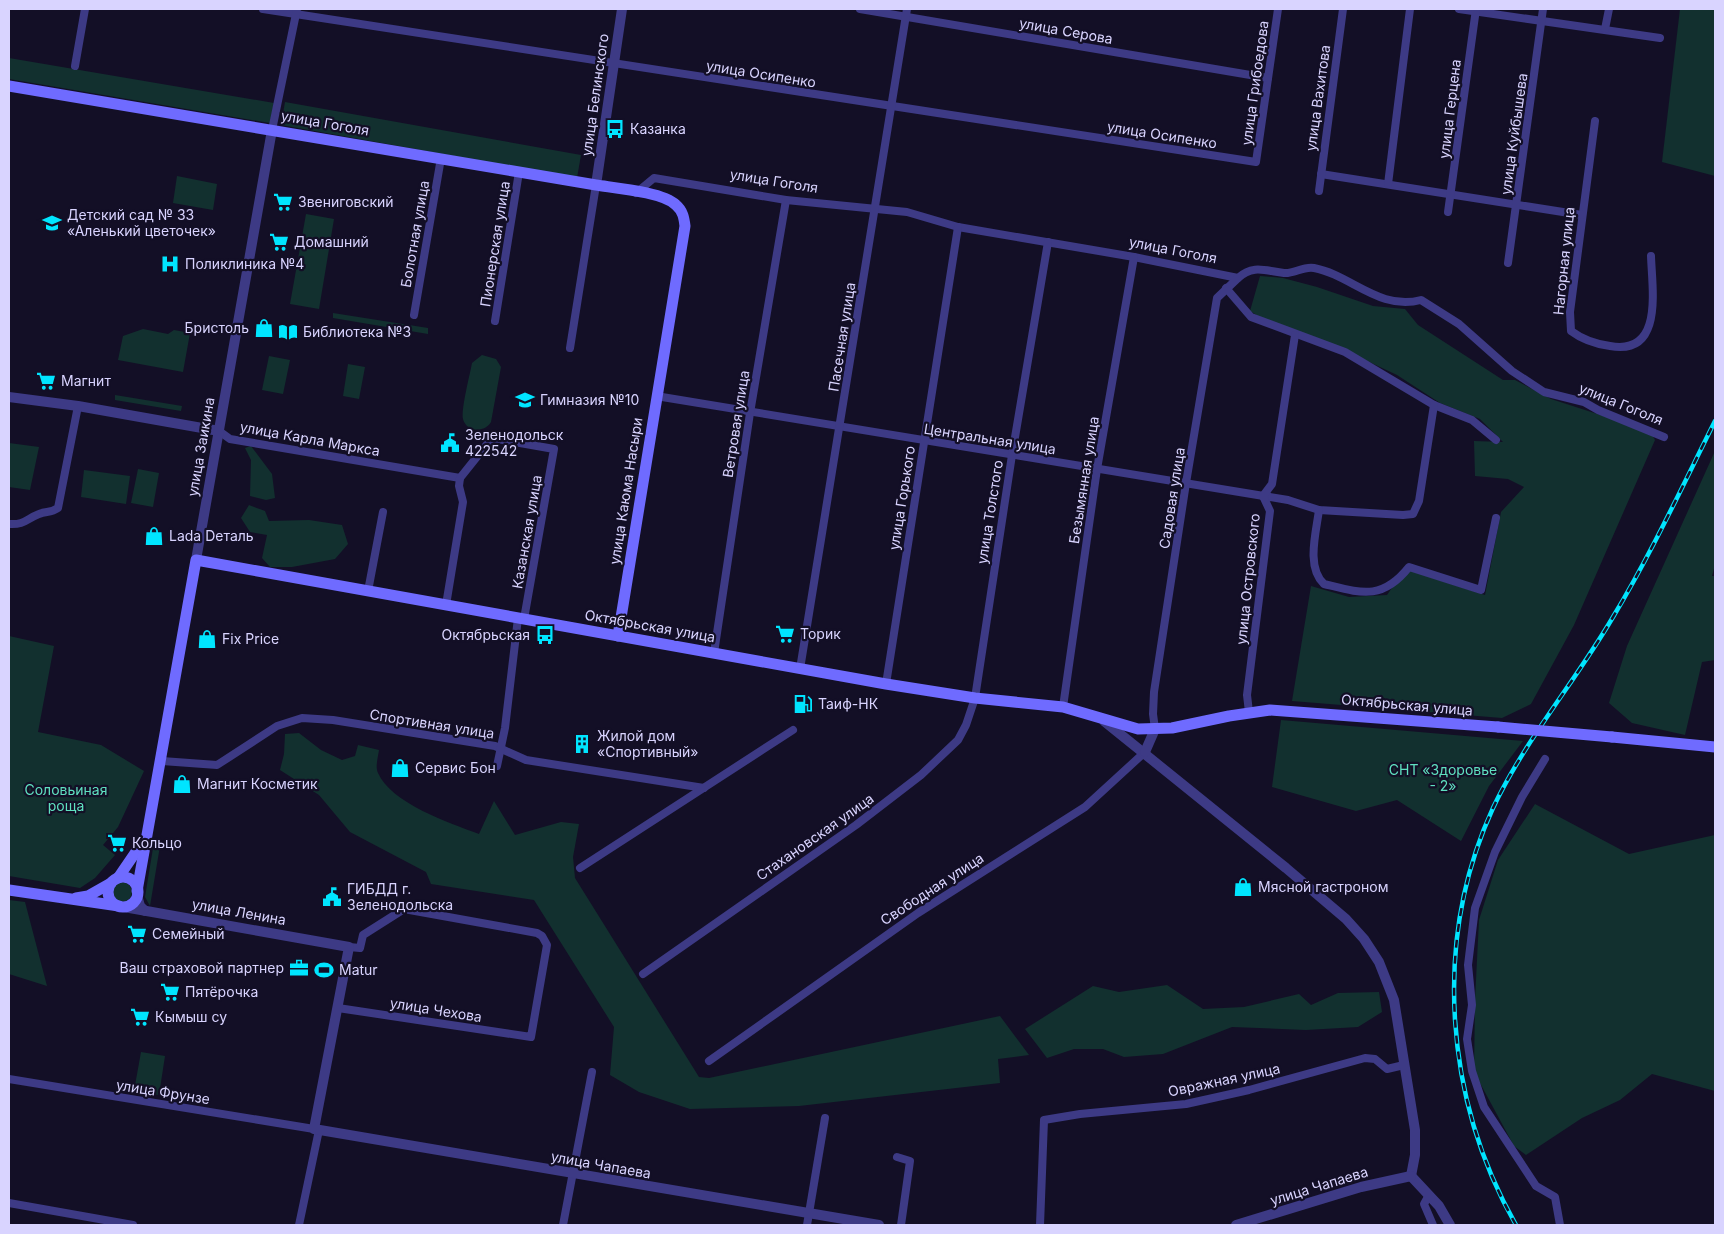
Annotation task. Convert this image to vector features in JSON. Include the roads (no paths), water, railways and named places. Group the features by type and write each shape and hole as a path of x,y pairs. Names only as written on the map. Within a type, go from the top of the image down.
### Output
{"main road":[{"name":"улица Гоголя","path":"9,86 596,184 669,200 676,205"},
{"name":"улица Каюма Насыри","path":"618,636 685,226 682,213 676,205"},
{"name":"Октябрьская улица","path":"196,560 886,684 975,698 1063,707 1138,728 1156,729 1191,725 1249,712 1292,710 1715,747"},
{"name":"улица Заикина","path":"137,893 162,761 196,560"},
{"path":"69,900 88,896 114,881 131,880 137,893 132,903 121,906 109,897 114,881 148,834"},
{"name":"улица Ленина","path":"9,890 121,906"}],"street":[{"path":"75,66 85,9"},
{"name":"улица Осипенко","path":"263,9 296,12 614,64 1256,162"},
{"name":"улица Белинского","path":"596,184 622,9"},
{"name":"улица Серова","path":"860,9 907,12 1268,78"},
{"name":"улица Грибоедова","path":"1256,162 1278,9"},
{"name":"улица Вахитова","path":"1319,191 1343,9"},
{"path":"1388,184 1410,9"},
{"path":"1458,9 1660,38"},
{"name":"улица Куйбышева","path":"1508,263 1543,9"},
{"path":"1605,29 1609,9"},
{"name":"улица Герцена","path":"1448,212 1452,194 1475,10"},
{"name":"улица Заикина","path":"196,560 272,130 296,12"},
{"name":"Пасечная улица","path":"800,668 907,12"},
{"name":"Нагорная улица","path":"1595,121 1570,312 1571,331 1579,337 1597,344 1619,348 1630,347 1641,340 1652,321 1651,256"},
{"name":"Болотная улица","path":"414,315 441,158"},
{"name":"Пионерская улица","path":"495,321 519,172"},
{"path":"1321,174 1582,215"},
{"name":"улица Гоголя","path":"636,192 654,178 786,200 908,212 958,227 1134,257 1238,278 1243,273 1256,268 1287,273 1313,268 1352,282 1366,293 1407,304 1420,300 1459,324 1512,371 1544,392 1584,402 1598,410 1664,437"},
{"path":"570,348 596,184"},
{"name":"Ветровая улица","path":"714,653 750,413 786,200"},
{"name":"улица Горького","path":"886,684 958,227"},
{"name":"улица Толстого","path":"975,698 1012,455 1048,242"},
{"name":"Безымянная улица","path":"1063,707 1098,469 1134,257"},
{"name":"Садовая улица","path":"1156,729 1153,714 1154,692 1217,298 1238,278"},
{"path":"1226,288 1251,317 1295,335 1345,352 1434,404 1472,420 1496,440"},
{"name":"улица Островского","path":"1249,712 1247,696 1270,511 1263,496 1272,484 1295,335"},
{"name":"Центральная улица","path":"656,396 750,413 1288,500 1319,510 1403,515 1413,514 1417,508 1423,483 1434,404"},
{"name":"улица Карла Маркса","path":"9,397 78,406 219,431 230,439 460,478"},
{"path":"12,524 25,523 38,514 52,512 58,508 78,406"},
{"name":"Казанская улица","path":"460,478 492,438 554,449 521,618 497,766"},
{"path":"446,605 463,502 459,486 460,478"},
{"path":"1319,510 1314,559 1315,570 1319,579 1324,584 1368,594 1389,587 1409,567 1481,590 1496,518"},
{"path":"368,591 383,512"},
{"name":"Стахановская улица","path":"643,974 856,825 921,775 958,740 966,726 975,698"},
{"name":"Октябрьская улица","path":"1099,717 1145,752 1346,919 1364,939 1380,962 1394,1000 1416,1142 1411,1176"},
{"name":"Спортивная улица","path":"162,761 217,765 277,726 302,718 333,720 500,748 526,760 704,788"},
{"name":"Свободная улица","path":"709,1060 918,913 1086,807 1145,752 1156,729"},
{"path":"580,868 793,730"},
{"path":"1545,759 1522,797 1495,852 1475,908 1468,965 1472,1005 1467,1039 1472,1071 1484,1107 1536,1186 1555,1197 1560,1225"},
{"path":"137,893 140,906 145,911"},
{"name":"улица Ленина","path":"121,906 349,947"},
{"name":"улица Чехова","path":"338,1008 531,1036 546,945 542,936 537,933 404,909 363,935 360,948 349,947"},
{"path":"299,1225 349,947"},
{"name":"Овражная улица","path":"1040,1225 1044,1120 1080,1114 1186,1104 1249,1090 1365,1058 1375,1059 1387,1068 1404,1065"},
{"path":"563,1225 592,1072"},
{"name":"улица Фрунзе","path":"9,1079 316,1129"},
{"path":"807,1225 825,1118"},
{"name":"улица Чапаева","path":"316,1129 879,1225"},
{"path":"897,1157 910,1161 911,1164 901,1225"},
{"path":"1411,1176 1439,1206 1450,1225"},
{"name":"улица Чапаева","path":"1236,1225 1361,1187 1411,1176"},
{"path":"1429,1195 1424,1204 1433,1225"},
{"path":"9,1203 133,1225"}],"railway":[{"path":"1516,1225 1492,1177 1474,1126 1461,1073 1455,1019 1455,965 1461,912 1474,859 1493,808 1506,783 1627,593 1715,421"}],"place":[{"name":"Казанка","path":"615,129"},
{"name":"Звениговский","path":"283,202"},
{"name":"Детский сад № 33 «Аленький цветочек»","path":"52,223"},
{"name":"Домашний","path":"279,242"},
{"name":"Поликлиника №4","path":"170,264"},
{"name":"Бристоль","path":"264,328"},
{"name":"Библиотека №3","path":"288,332"},
{"name":"Магнит","path":"46,381"},
{"name":"Гимназия №10","path":"525,400"},
{"name":"Зеленодольск 422542","path":"450,443"},
{"name":"Lada Dеталь","path":"154,536"},
{"name":"Торик","path":"785,634"},
{"name":"Октябрьская","path":"545,635"},
{"name":"Fix Price","path":"207,639"},
{"name":"Таиф-НК","path":"803,704"},
{"name":"Жилой дом «Спортивный»","path":"582,744"},
{"name":"Сервис Бон","path":"400,768"},
{"name":"Магнит Косметик","path":"182,784"},
{"name":"Кольцо","path":"117,843"},
{"name":"Мясной гастроном","path":"1243,887"},
{"name":"ГИБДД г. Зеленодольска","path":"332,897"},
{"name":"Семейный","path":"137,934"},
{"name":"Ваш страховой партнер","path":"299,968"},
{"name":"Matur","path":"324,970"},
{"name":"Пятёрочка","path":"170,992"},
{"name":"Кымыш су","path":"140,1017"}],"park label":[{"name":"СНТ «Здоровье - 2»","path":"1443,778"},
{"name":"Соловьиная роща","path":"66,798"}]}
